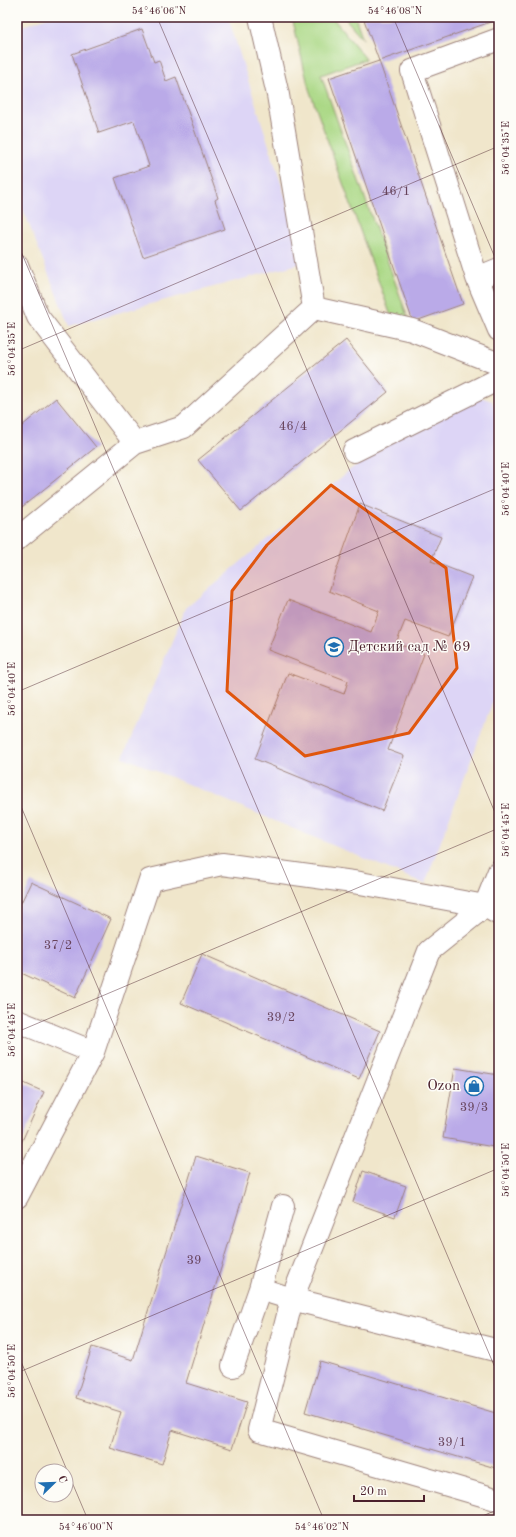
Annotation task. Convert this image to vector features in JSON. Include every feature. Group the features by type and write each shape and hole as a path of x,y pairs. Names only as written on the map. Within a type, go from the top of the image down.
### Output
{"lane":[{"path":"260,17 278,95 314,308"},
{"path":"499,39 412,71 477,278 499,330"},
{"path":"17,265 38,317 135,443"},
{"path":"477,278 499,269"},
{"path":"314,308 412,330 499,364"},
{"path":"17,539 135,443 184,427 314,308"},
{"path":"354,451 499,379"},
{"path":"17,1196 93,1052 150,880 222,864 360,883 492,910"},
{"path":"499,871 492,910 430,951 292,1299 259,1430 499,1500"},
{"path":"17,1021 93,1052"},
{"path":"233,1366 260,1289 283,1206"},
{"path":"260,1289 292,1299 499,1351"}],"highlighted area":[{"path":"331,485 446,568 457,668 409,733 305,756 227,691 232,591 267,545"}],"shaded area":[{"path":"48,17 228,17 306,262 69,326 17,194 17,22 23,26"},
{"name":"Детский сад № 69","path":"467,392 492,401 499,421 499,685 425,884 123,757 186,608 351,469"}],"green space":[{"path":"292,17 332,17 366,59 321,75 409,321 391,316 309,89"},
{"path":"344,17 355,17 363,39"}],"building":[{"path":"363,17 499,17 499,19 379,61"},
{"path":"142,29 154,62 159,60 166,81 176,77 218,198 215,200 225,229 143,257 115,178 149,166 134,121 99,133 72,54"},
{"path":"379,61 463,304 413,322 329,78"},
{"path":"499,283 499,300 493,285"},
{"path":"346,340 388,392 241,511 198,460"},
{"path":"56,398 96,447 17,511 17,430"},
{"path":"360,504 441,537 431,561 472,577 448,637 405,621 396,643 424,654 388,750 404,756 382,811 255,759 288,673 344,694 348,681 268,650 288,600 371,632 379,611 329,591"},
{"path":"31,882 111,919 75,998 17,971 17,911"},
{"path":"202,954 380,1031 359,1079 181,1003"},
{"path":"455,1068 499,1075 499,1148 443,1138"},
{"path":"17,1080 44,1092 17,1152"},
{"path":"196,1156 250,1173 186,1383 247,1402 232,1449 172,1430 162,1464 110,1448 121,1412 76,1398 92,1347 133,1360"},
{"path":"363,1171 406,1186 395,1217 353,1202"},
{"path":"320,1361 499,1414 499,1469 305,1412"}],"place":[{"name":"Детский сад № 69","path":"334,647"},
{"name":"Ozon","path":"474,1086"}]}
